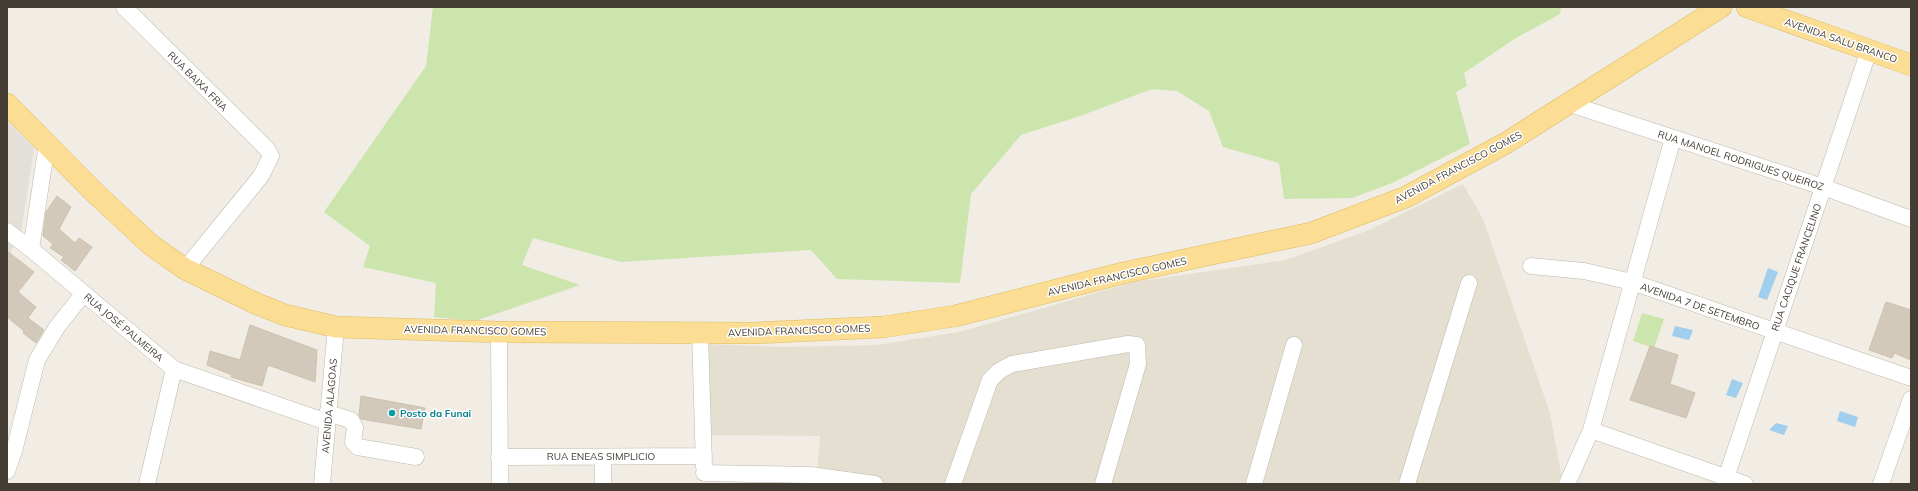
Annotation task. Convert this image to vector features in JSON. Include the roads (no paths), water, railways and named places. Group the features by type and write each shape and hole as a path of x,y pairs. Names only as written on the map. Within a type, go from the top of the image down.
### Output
{"main road":[{"name":"AVENIDA FRANCISCO GOMES","path":"7,104 95,193 151,245 185,270 255,304 285,315 336,327 499,332 754,334 883,328 948,317 1123,273 1311,233 1406,197 1506,143 1570,104 1721,7"},
{"name":"AVENIDA SALU BRANCO","path":"1747,7 1911,65"}],"street":[{"name":"RUA BAIXA FRIA","path":"124,7 267,149 270,156 261,176 185,270"},
{"name":"RUA CACIQUE FRANCELINO","path":"1725,481 1869,50"},
{"name":"RUA MANOEL RODRIGUES QUEIROZ","path":"1570,104 1823,187 1911,219"},
{"path":"1567,484 1591,430 1673,138"},
{"path":"31,249 47,144"},
{"name":"RUA JOSÉ PALMEIRA","path":"7,232 31,249 174,369 327,418 351,420 355,428 353,442 358,447 416,457"},
{"name":"AVENIDA 7 DE SETEMBRO","path":"1531,266 1584,271 1632,282 1911,378"},
{"path":"1407,484 1469,283"},
{"path":"7,471 14,451 36,360 57,326 84,293"},
{"name":"AVENIDA ALAGOAS","path":"322,484 336,327"},
{"path":"499,332 500,484"},
{"path":"700,333 704,478 810,475 875,484"},
{"path":"953,484 990,380 999,371 1012,364 1128,344 1137,345 1138,364 1103,484"},
{"path":"1254,484 1294,345"},
{"path":"147,484 174,369"},
{"path":"1881,484 1911,399"},
{"path":"1591,430 1725,481 1745,484"},
{"path":"603,456 603,484"},
{"name":"RUA ENEAS SIMPLICIO","path":"499,457 704,456"}],"water":[{"path":"1768,268 1778,272 1767,300 1758,297"},
{"path":"1675,326 1693,330 1689,340 1672,336"},
{"path":"1732,379 1743,383 1736,398 1726,395"},
{"path":"1840,411 1858,417 1855,427 1837,421"},
{"path":"1776,423 1788,426 1784,435 1769,430"}],"place":[{"name":"Posto da Funai","path":"392,413"}]}
